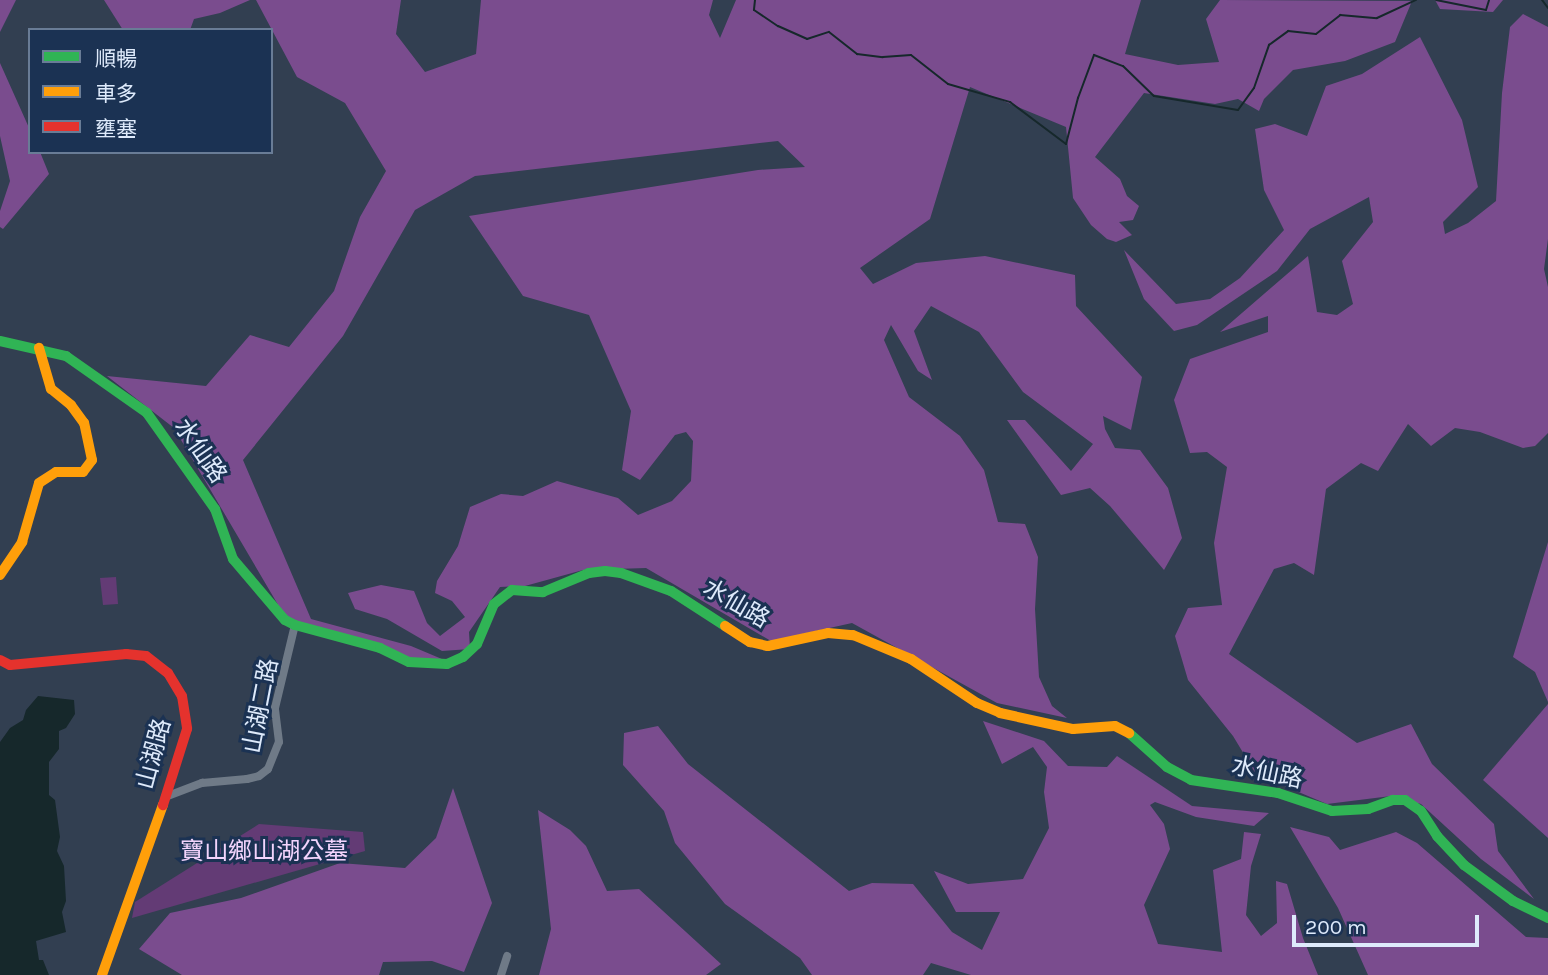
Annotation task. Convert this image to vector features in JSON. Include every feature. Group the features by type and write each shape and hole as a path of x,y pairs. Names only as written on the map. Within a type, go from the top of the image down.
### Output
{"street":[{"name":"水仙路","path":"0,341 66,356 147,413 215,509 233,559 270,604 295,625 380,648 409,662 447,664 463,657 477,644 494,604 512,590 543,592 561,587 589,573 605,570 621,573 671,591 750,642 768,646 828,633 853,635 911,659 993,711 1073,729 1115,726 1123,728 1167,767 1191,780 1278,793 1332,811 1368,809 1393,800 1405,800 1421,811 1437,836 1464,865 1513,901 1548,918"},
{"path":"0,575 22,542 39,483 56,472 83,472 92,460 84,423 71,405 51,390 39,348"},
{"name":"山湖二路","path":"165,797 202,783 259,776 268,769 279,742 275,708 295,625"},
{"name":"山湖路","path":"0,660 10,665 126,654 146,656 177,683 187,711 187,729 182,751 102,975"},
{"path":"501,975 507,956"}],"green space":[{"path":"116,577 118,604 103,605 100,578"},
{"name":"寶山鄉山湖公墓","path":"259,824 363,832 365,851 132,918 135,902"}],"shaded area":[{"path":"0,0 16,0 0,32"},
{"path":"104,0 250,0 220,13 194,19 191,28 122,28"},
{"path":"256,0 401,0 396,34 425,72 476,54 481,0 713,0 709,15 720,38 736,0 1141,0 1125,54 1178,65 1219,62 1206,19 1220,0 1412,1 1395,42 1345,61 1293,70 1264,99 1259,111 1238,99 1215,104 1144,93 1095,157 1120,179 1127,196 1139,206 1133,220 1119,222 1132,235 1116,242 1107,239 1091,225 1073,198 1066,127 970,87 930,219 860,268 873,284 916,263 985,256 1075,275 1076,306 1142,377 1131,430 1103,416 1105,429 1115,448 1140,450 1168,488 1182,538 1164,570 1110,506 1090,488 1061,495 1007,420 1025,420 1071,471 1093,444 1023,392 979,332 931,306 914,331 932,380 918,371 891,325 884,340 909,397 960,436 984,470 998,522 1025,524 1038,557 1035,609 1039,677 1052,706 1067,718 997,703 852,623 771,641 646,568 583,570 525,586 500,587 469,632 470,649 442,651 387,619 355,609 348,593 381,585 414,591 427,623 440,636 465,617 452,601 435,593 437,581 458,546 470,507 501,494 523,496 557,481 618,498 638,515 672,501 691,481 693,441 686,432 675,435 640,480 622,470 631,411 589,315 523,296 469,216 758,170 805,167 778,141 475,176 415,210 343,336 243,460 311,619 411,646 449,662 448,667 387,654 287,620 174,428 107,376 206,386 250,335 289,347 334,291 360,217 386,171 345,103 297,77"},
{"path":"1435,0 1503,0 1493,12 1440,9"},
{"path":"1523,14 1548,27 1548,239 1544,269 1548,287 1548,433 1535,446 1523,448 1480,432 1455,428 1431,446 1408,424 1378,471 1361,463 1326,489 1314,575 1294,563 1274,569 1229,654 1357,743 1411,724 1432,764 1494,824 1498,851 1534,899 1481,859 1421,804 1391,796 1327,804 1256,774 1233,736 1188,680 1175,636 1188,608 1222,605 1214,543 1227,467 1207,452 1190,453 1174,400 1190,359 1268,332 1268,316 1220,332 1308,256 1317,312 1337,315 1353,304 1342,261 1373,222 1369,197 1310,229 1277,271 1197,325 1174,331 1144,299 1124,250 1176,304 1210,299 1240,278 1284,230 1264,190 1255,129 1275,124 1307,136 1326,86 1362,74 1420,37 1462,120 1478,187 1443,222 1445,234 1468,223 1496,201 1502,93 1510,27"},
{"path":"0,63 28,126 28,154 41,154 49,174 3,229 0,227 0,211 10,181 0,136"},
{"path":"1548,542 1548,702 1535,672 1513,657"},
{"path":"38,696 74,700 75,714 66,728 59,731 59,749 49,762 49,795 55,800 60,837 57,851 64,866 66,901 62,912 66,932 36,941 39,960 43,960 49,975 0,975 0,742 10,728 23,720 26,710"},
{"path":"1548,704 1548,838 1483,780"},
{"path":"983,721 1044,741 1068,766 1107,767 1117,756 1192,806 1269,813 1254,826 1196,817 1155,802 1150,805 1164,824 1170,849 1144,905 1158,944 1222,952 1213,870 1241,859 1244,832 1261,834 1251,866 1246,915 1261,936 1277,923 1276,881 1287,884 1303,938 1318,975 971,975 931,963 923,975 812,975 800,958 725,904 675,843 664,811 623,765 624,733 658,726 688,764 849,891 872,883 913,884 952,932 982,950 1000,912 956,912 934,871 968,884 1023,879 1049,828 1044,792 1047,767 1033,747 1002,764"},
{"path":"453,788 492,903 464,972 432,961 383,962 379,975 182,975 139,949 170,913 241,898 340,863 405,868 436,838"},
{"path":"538,810 570,830 586,846 607,891 639,889 721,964 706,975 539,975 551,929"},
{"path":"1290,827 1329,837 1340,850 1396,832 1417,843 1526,937 1548,938 1548,975 1368,975 1338,908"}],"waterway":[{"path":"755,0 754,10 778,26 807,39 829,32 857,54 883,57 911,55 948,84 1010,102 1066,144 1078,98 1094,55 1123,66 1154,96 1238,110 1254,88 1269,45 1288,31 1316,34 1340,15 1377,18 1416,0"},
{"path":"1436,0 1486,10 1489,0"},
{"path":"1542,0 1548,8"}],"traffic: fast":[{"path":"0,341 66,356 147,413 215,509 233,559 285,620 295,625 380,648 409,662 447,664 463,657 477,644 494,604 512,590 543,592 589,573 605,571 621,573 671,591 725,626"},
{"path":"1129,733 1167,767 1191,780 1278,793 1332,811 1368,809 1393,800 1405,800 1421,811 1437,836 1464,865 1513,901 1548,918"}],"traffic: slow":[{"path":"0,575 22,542 39,483 56,472 83,472 92,460 84,423 71,405 51,389 39,348"},
{"path":"725,626 750,642 768,646 828,633 853,635 911,659 977,703 1000,713 1073,729 1115,726 1129,733"},
{"path":"102,975 163,805"}],"traffic: jam":[{"path":"0,660 10,665 126,654 146,656 168,673 182,696 187,729 163,805"}]}
